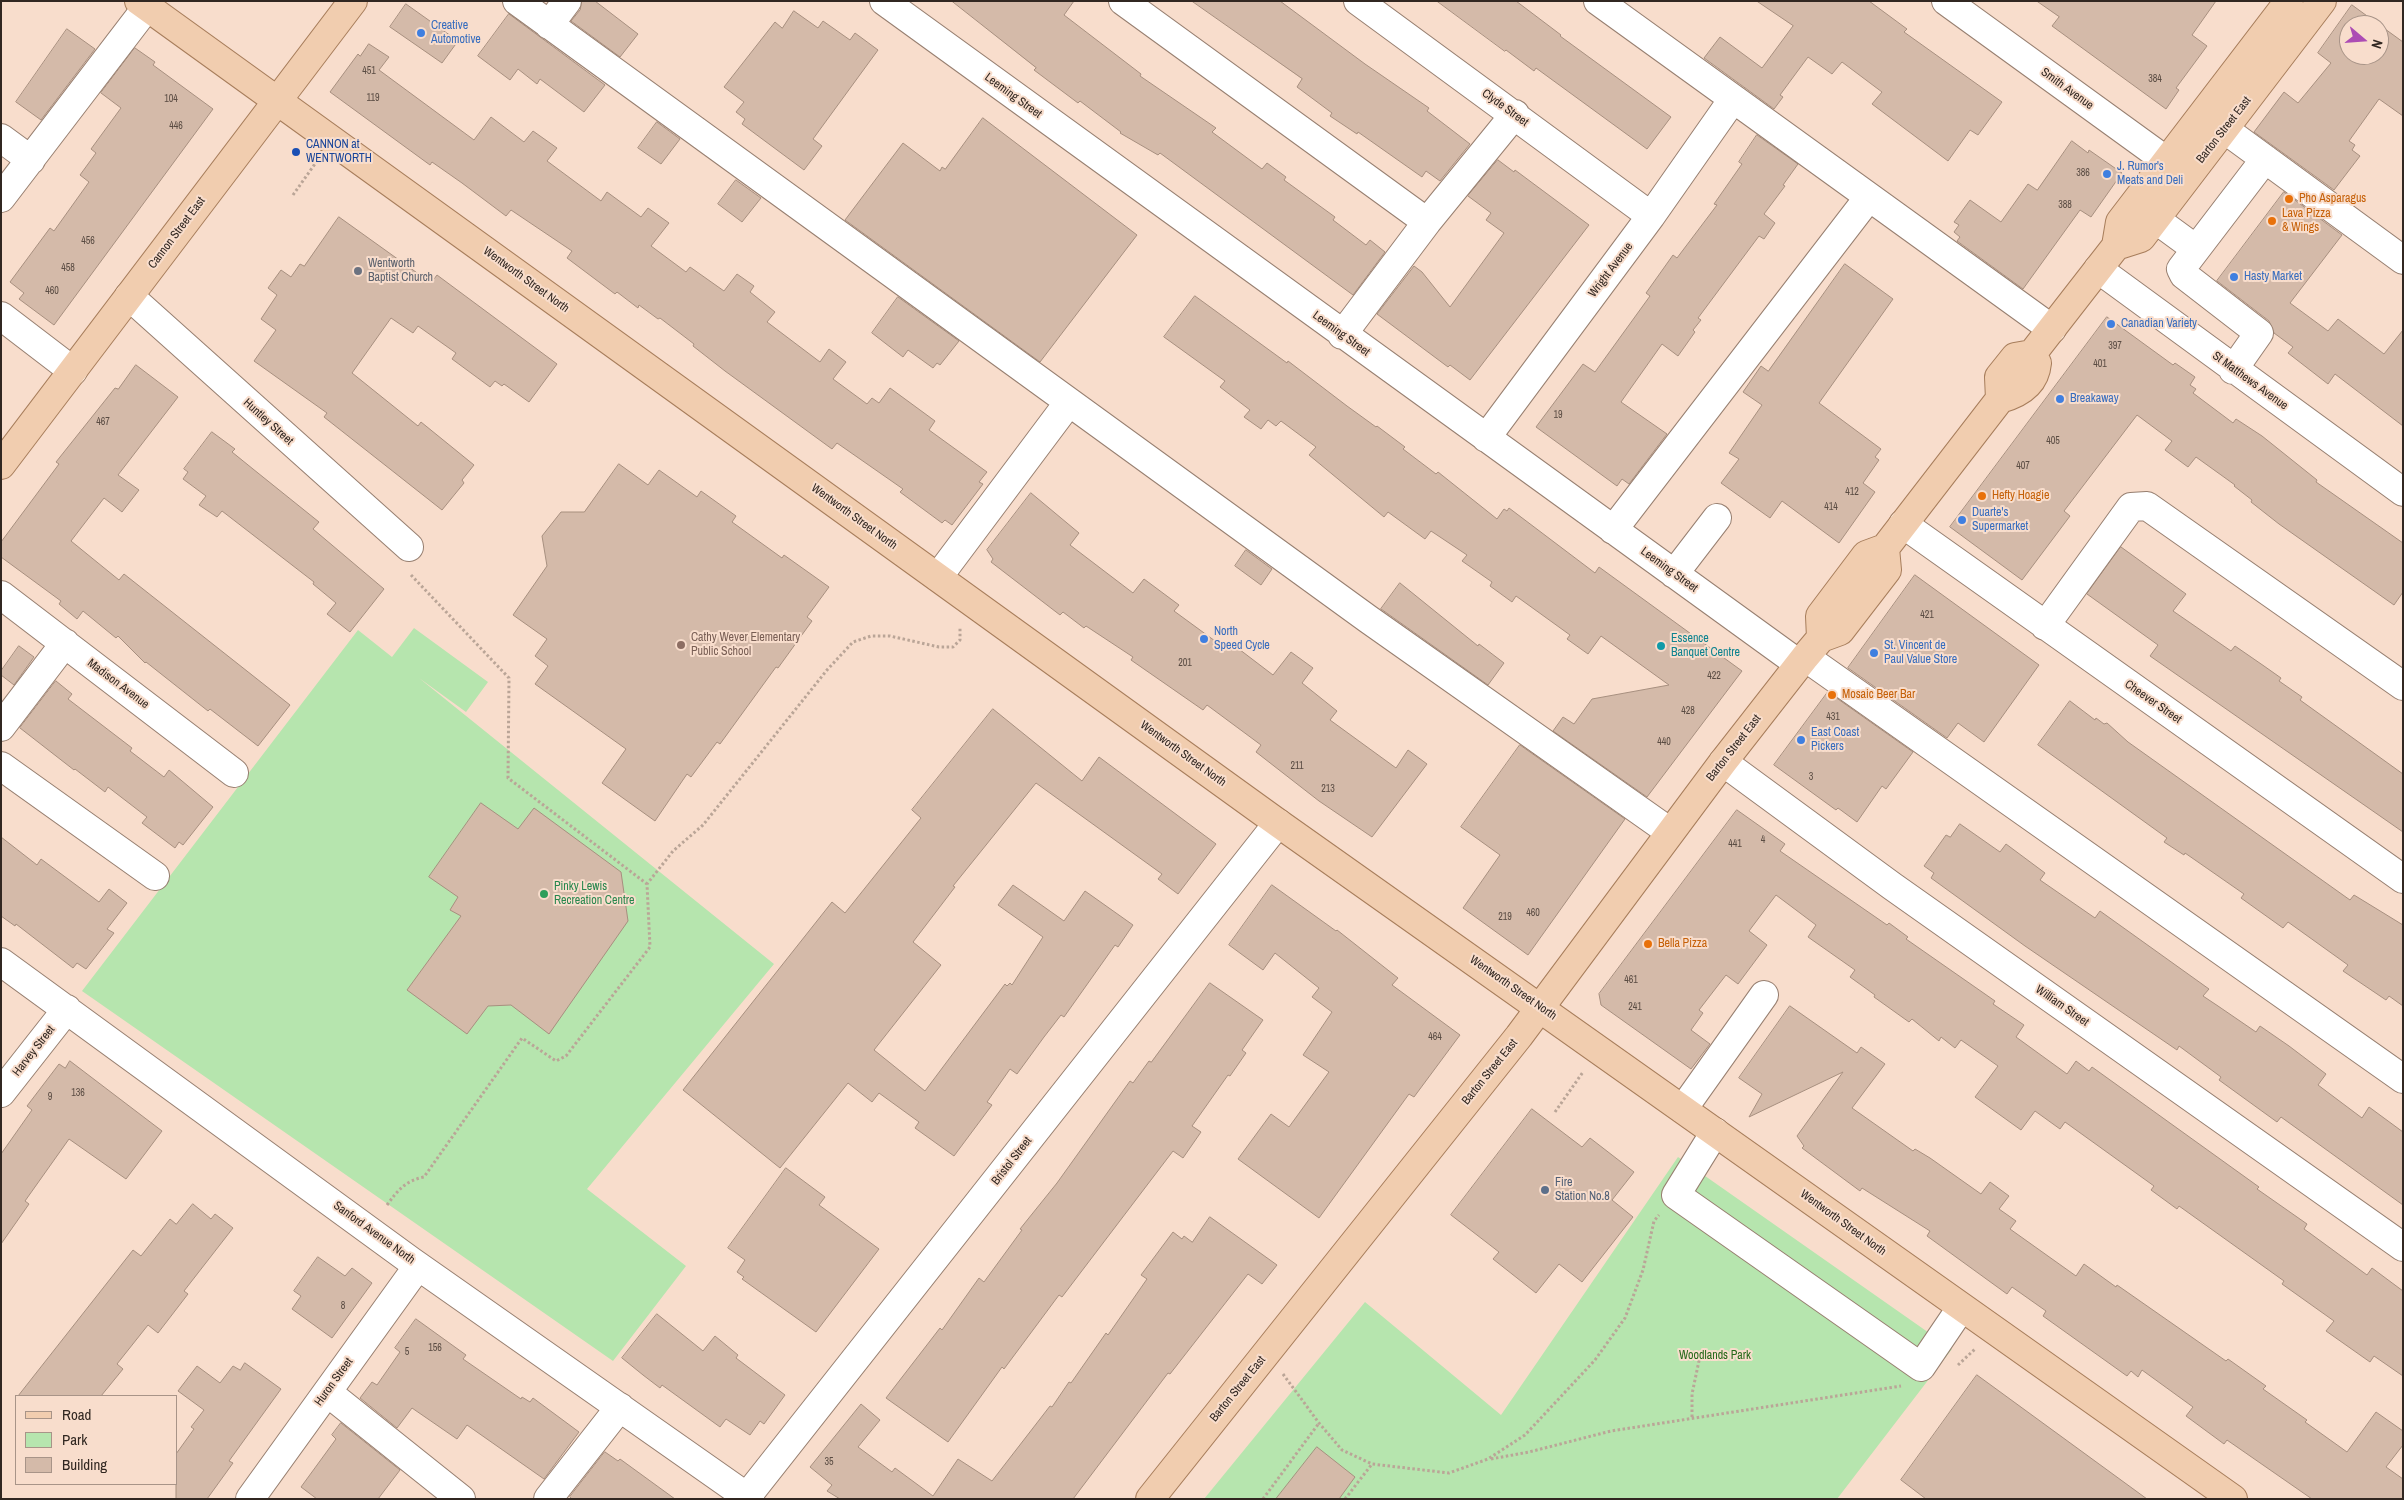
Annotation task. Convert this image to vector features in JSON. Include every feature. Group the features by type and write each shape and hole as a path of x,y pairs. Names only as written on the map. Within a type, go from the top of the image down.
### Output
{"main road":[{"name":"Cannon Street East","path":"1,465 353,1"},
{"name":"Barton Street East","path":"1150,1499 1519,1036 1670,832 1808,653 1820,616 1866,555 1885,548 2000,399 1999,377 2015,357 2032,354 2116,246 2120,222 2176,168 2224,129 2322,1"},
{"name":"Barton Street East","path":"2116,246 2141,238 2155,219 2176,168 2287,2"},
{"name":"Wentworth Street North","path":"143,4 1278,823 1683,1108 1994,1332 2233,1499"}],"street":[{"path":"517,1 1368,620 1670,832"},
{"path":"549,25 566,1"},
{"name":"Leeming Street","path":"884,1 1674,574 1808,653 2403,1079"},
{"path":"1123,1 1427,222"},
{"name":"Clyde Street","path":"1358,1 1515,114 1651,216"},
{"path":"1598,1 2052,329"},
{"name":"Smith Avenue","path":"1946,1 2176,168"},
{"path":"1,198 31,160 143,4"},
{"name":"Wright Avenue","path":"1486,438 1651,216 1733,99"},
{"path":"1342,335 1427,222 1515,114"},
{"path":"2224,129 2403,260"},
{"path":"1,138 31,160"},
{"path":"2233,370 2259,333 2184,275 2181,269 2265,159"},
{"path":"1613,530 1869,198"},
{"path":"2155,219 2196,249"},
{"name":"St Matthews Avenue","path":"2098,269 2233,370 2403,492"},
{"name":"Huntley Street","path":"129,296 409,547"},
{"path":"1,316 73,371"},
{"path":"938,578 1070,402"},
{"path":"2046,626 2131,507 2148,506 2403,686"},
{"path":"1674,574 1717,518"},
{"name":"Cheever Street","path":"1902,524 2403,879"},
{"name":"Madison Avenue","path":"1,595 234,773"},
{"path":"1,727 65,644"},
{"name":"William Street","path":"1723,762 1892,886 2403,1247"},
{"path":"1,766 155,876"},
{"name":"Bristol Street","path":"747,1498 1278,823"},
{"name":"Sanford Avenue North","path":"1,962 418,1266 747,1498"},
{"path":"1683,1108 1764,995"},
{"name":"Harvey Street","path":"1,1093 67,1010"},
{"path":"1715,1132 1676,1195 1922,1367 1961,1308"},
{"name":"Huron Street","path":"250,1499 418,1266"},
{"path":"327,1392 461,1499"},
{"path":"548,1499 620,1407"}],"path":[{"path":"293,195 332,140"},
{"path":"409,547 397,560 509,678 508,778 647,884"},
{"path":"387,1205 401,1187 411,1180 424,1177 522,1038 556,1060 566,1056 650,947 647,884 673,851 703,825 827,670 853,642 871,636 890,636 939,647 953,647 960,640 957,614 964,596"},
{"path":"1556,1112 1600,1050"},
{"path":"1488,1459 1525,1435 1595,1360 1625,1318 1643,1270 1654,1221 1676,1195"},
{"path":"1957,1366 1994,1332"},
{"path":"1268,1353 1319,1423 1342,1450 1372,1464 1449,1473 1488,1459 1529,1452 1611,1431 1692,1417 1857,1394 1908,1384"},
{"path":"1692,1417 1693,1387 1700,1356"},
{"path":"1263,1499 1319,1423"},
{"path":"1345,1499 1372,1464"}],"green space":[{"path":"414,628 488,682 466,712 419,678 774,964 587,1189 686,1266 613,1361 82,991 358,630 392,657"},
{"name":"Woodlands Park","path":"1678,1157 1952,1349 1837,1499 1204,1499 1365,1302 1501,1415"}],"building":[{"path":"582,1 595,1 638,34 620,57 571,21 580,10"},
{"path":"952,1 1074,1 1064,15 1141,74 1140,76 1216,128 1212,132 1262,169 1267,163 1286,177 1284,180 1335,217 1333,220 1366,245 1370,240 1385,252 1353,295 1160,153 1158,155 1120,133 1080,101 1078,103 1034,70 1036,68"},
{"path":"1192,1 1280,1 1365,64 1429,108 1427,111 1470,144 1440,181 1426,171 1422,177 1358,132 1357,134 1330,116 1332,113 1297,87 1302,79"},
{"path":"1437,1 1516,1 1560,36 1671,117 1647,149 1536,68 1534,71"},
{"path":"1757,1 1869,1 1907,29 1904,32 2002,102 1978,135 1970,130 1948,161 1872,104 1882,92 1842,62 1832,74 1808,57 1780,95 1783,97 1774,109 1704,58 1720,37 1762,68 1793,26"},
{"path":"2037,1 2216,1 2192,35 2207,46 2176,88 2179,90 2166,109 2052,26 2059,17"},
{"name":"Creative Automotive","path":"406,4 458,41 442,63 390,27"},
{"path":"2352,5 2366,15 2345,15"},
{"path":"794,11 818,28 823,21 850,40 855,33 878,50 813,139 822,146 804,170 742,124 745,119 736,112 744,102 724,87 775,22 782,28"},
{"path":"509,14 605,85 584,112 540,79 537,84 518,69 510,80 478,56"},
{"path":"2339,23 2339,65 2389,65 2389,32 2403,42 2403,116 2379,99 2349,141 2355,145 2352,150 2360,156 2334,190 2254,132 2284,92 2298,103 2331,63 2318,53"},
{"path":"67,29 95,49 41,120 16,102"},
{"path":"369,44 389,57 379,70 474,140 491,117 524,142 533,131 557,148 547,161 601,201 607,192 641,217 648,208 669,223 651,246 686,272 690,267 724,291 737,274 754,286 750,292 775,312 767,322 820,362 829,349 846,362 833,379 867,404 872,398 879,403 890,388 935,421 929,430 987,472 979,482 983,484 952,525 945,520 942,523 900,492 903,489 837,443 832,449 725,371 660,318 658,319 639,305 638,308 617,292 615,294 567,258 572,251 511,210 506,216 432,162 430,165 330,92 358,54 360,56"},
{"path":"135,48 155,62 153,65 213,109 54,325 19,299 24,293 10,282 50,228 54,231 89,182 80,175 96,153 91,149 121,108 101,93"},
{"path":"983,118 1137,235 1040,362 845,220 903,143 940,171 942,167 945,169"},
{"path":"657,122 680,139 661,164 638,148"},
{"path":"1757,135 1798,164 1783,185 1785,186 1764,214 1775,223 1764,239 1759,236 1698,318 1701,320 1693,330 1695,332 1678,356 1662,344 1621,402 1667,434 1629,484 1622,479 1617,486 1536,427 1583,364 1595,372 1650,296 1646,293 1673,255 1677,258 1717,205 1714,204 1742,164 1739,162"},
{"path":"2072,141 2088,153 2089,150 2122,173 2091,217 2080,210 2023,289 1957,241 1960,237 1954,232 1959,225 1954,222 1970,200 2001,222 2028,184 2037,190"},
{"path":"1498,160 1514,172 1515,170 1589,225 1470,380 1450,365 1448,367 1377,314 1414,266 1422,272 1450,307 1504,233 1486,220 1491,213 1468,196"},
{"path":"736,180 761,198 742,222 718,204"},
{"path":"2284,192 2342,235 2290,303 2328,331 2338,319 2384,354 2403,330 2403,426 2335,374 2328,384 2288,353 2293,347 2274,333 2269,321 2217,281"},
{"path":"339,217 427,280 430,276 434,279 437,275 557,364 529,402 504,384 502,386 495,381 490,387 452,359 456,353 418,326 413,333 391,318 352,373 418,426 421,422 474,465 462,480 464,483 442,510 324,417 327,413 254,361 276,330 261,319 277,295 268,288 281,270 291,277 300,264 304,266"},
{"path":"1845,264 1893,299 1819,403 1881,449 1875,457 1879,460 1863,483 1875,492 1839,543 1782,501 1770,518 1721,483 1739,459 1729,453 1762,405 1743,392 1761,366 1768,371"},
{"path":"1195,296 1377,426 1405,447 1403,449 1436,474 1438,472 1497,519 1504,509 1507,511 1509,508 1595,573 1599,567 1742,671 1647,797 1553,731 1563,717 1574,724 1592,699 1669,685 1601,636 1588,654 1567,639 1570,635 1516,596 1512,602 1490,586 1492,582 1462,561 1467,555 1431,531 1425,539 1388,512 1384,517 1309,455 1316,447 1281,421 1276,426 1268,420 1261,429 1244,417 1250,410 1220,387 1225,381 1164,337"},
{"path":"898,297 959,341 940,365 937,363 933,368 908,350 903,357 872,333"},
{"path":"2107,317 2173,365 2175,363 2195,377 2190,385 2196,389 2193,393 2233,423 2236,419 2262,436 2317,480 2316,482 2403,543 2403,592 2394,605 2279,524 2251,502 2252,500 2235,485 2196,457 2188,467 2165,450 2172,441 2137,415 2064,511 2070,516 2022,580 1950,527"},
{"path":"136,365 178,397 118,475 139,490 122,512 104,498 71,541 119,580 124,574 290,705 258,746 145,663 118,636 116,638 83,611 77,619 59,604 61,601 1,557 1,542 59,464 56,462 115,388 118,389"},
{"path":"212,432 235,449 232,452 319,522 313,529 384,589 350,632 327,614 336,603 313,584 314,582 222,511 217,517 199,505 206,496 183,479 188,472 184,469"},
{"path":"619,464 648,485 659,470 697,497 701,491 736,516 732,522 782,558 784,555 829,587 807,617 812,621 778,668 776,667 720,744 717,742 691,777 687,774 655,821 602,783 626,749 535,684 548,666 535,656 547,639 513,615 547,566 542,536 561,512 584,512"},
{"path":"1031,493 1079,533 1070,545 1133,593 1144,579 1179,605 1174,611 1226,649 1231,643 1273,675 1291,652 1313,668 1302,683 1337,711 1330,720 1396,768 1408,750 1427,764 1372,837 1319,801 1256,752 1261,745 1207,705 1203,710 1131,660 1133,657 1086,626 1084,628 1063,612 1060,615 991,562 993,559 987,550"},
{"path":"2121,547 2186,594 2173,611 2231,651 2235,646 2281,678 2279,681 2302,697 2300,700 2403,774 2403,832 2150,656 2158,645 2087,594"},
{"path":"1246,550 1272,569 1261,585 1235,566"},
{"path":"1915,575 2039,665 1984,742 1958,723 1947,738 1848,668"},
{"path":"1400,583 1478,646 1479,644 1504,663 1488,685 1381,609"},
{"path":"19,646 34,657 14,685 1,675 1,671"},
{"path":"56,681 72,694 68,699 132,748 130,751 164,777 169,770 213,807 183,845 179,842 175,848 142,823 147,817 108,787 105,792 20,728"},
{"path":"1828,692 1913,752 1886,789 1882,786 1857,822 1838,808 1836,810 1774,765"},
{"path":"2070,701 2095,720 2096,718 2104,724 2107,723 2128,742 2350,900 2354,895 2403,925 2403,1006 2389,996 2386,1000 2343,971 2348,965 2288,922 2283,928 2241,898 2244,894 2185,853 2184,855 2164,842 2167,838 2038,745"},
{"path":"993,709 1082,781 1099,757 1216,844 1178,894 1158,879 1162,874 1036,783 953,886 955,887 913,942 941,965 874,1050 925,1091 1005,984 1007,986 1010,983 1012,985 1043,937 998,905 1013,885 1064,921 1085,891 1133,925 1118,947 1115,945 1064,1017 1061,1015 1017,1074 1010,1069 987,1102 992,1105 954,1156 915,1128 919,1122 879,1093 872,1102 848,1083 780,1168 683,1090 832,902 845,913 921,818 912,810"},
{"path":"1520,745 1625,819 1528,955 1463,908 1500,855 1461,827"},
{"path":"481,803 518,829 534,808 621,872 628,921 549,1034 511,1005 488,1006 467,1034 407,990 461,916 450,910 458,897 429,877"},
{"path":"1737,810 1785,844 1780,851 1887,925 1889,923 1908,937 1906,939 1995,1001 1993,1004 2024,1025 2016,1037 2067,1074 2076,1061 2089,1071 2092,1067 2259,1187 2257,1189 2307,1224 2304,1229 2367,1275 2372,1268 2403,1291 2403,1376 2374,1356 2370,1362 2326,1331 2334,1321 2282,1284 2284,1281 2179,1206 2177,1209 2151,1190 2154,1186 2065,1122 2060,1129 2035,1111 2021,1130 1975,1097 1998,1066 1961,1040 1955,1048 1941,1037 1939,1041 1912,1019 1909,1022 1874,997 1875,995 1850,977 1855,970 1808,937 1816,925 1776,895 1749,931 1767,945 1738,984 1726,975 1699,1010 1703,1013 1691,1030 1710,1044 1691,1069 1601,1005 1599,994"},
{"path":"1960,824 2000,852 2006,844 2045,873 2040,880 2095,918 2100,911 2209,989 2203,996 2256,1032 2260,1026 2289,1046 2326,1074 2318,1085 2362,1118 2369,1107 2403,1132 2403,1205 2281,1117 2277,1122 2219,1080 2221,1077 2179,1046 2177,1050 2025,946 1931,878 1934,873 1924,866 1946,835 1950,837"},
{"path":"1,837 37,865 41,859 99,902 109,889 127,903 107,929 114,933 86,969 77,963 73,968 16,924 15,926 1,916"},
{"path":"1272,885 1337,930 1398,978 1392,985 1460,1035 1414,1097 1409,1094 1319,1218 1238,1159 1271,1114 1289,1127 1329,1072 1303,1055 1332,1012 1312,997 1319,988 1275,953 1263,970 1229,945"},
{"path":"1210,983 1263,1020 1242,1050 1246,1053 1192,1126 1201,1132 1183,1158 1173,1151 1062,1297 1059,1295 1004,1369 1002,1367 948,1442 886,1398 940,1328 942,1330 979,1278 984,1282 1022,1230 1020,1229 1057,1183 1130,1081 1133,1083 1149,1061 1151,1062"},
{"path":"1790,1006 1857,1053 1861,1047 1885,1064 1852,1108 1913,1151 1915,1149 1930,1158 1981,1194 1990,1182 2009,1196 1999,1209 2016,1221 2010,1229 2076,1276 2084,1264 2116,1287 2117,1285 2226,1361 2228,1359 2266,1386 2263,1389 2307,1420 2305,1422 2347,1452 2376,1412 2403,1431 2403,1445 2386,1467 2403,1479 2403,1499 2312,1499 2227,1440 2224,1444 2186,1416 2193,1407 2142,1370 2138,1377 2131,1371 2127,1376 2043,1316 2046,1311 2012,1287 2007,1294 1927,1236 1930,1231 1862,1188 1860,1191 1802,1148 1804,1146 1797,1136 1843,1072 1749,1117 1762,1094 1739,1078"},
{"path":"70,1061 162,1131 126,1179 69,1139 25,1201 29,1204 1,1244 1,1154 32,1110 27,1106 59,1064 65,1068"},
{"name":"Fire Station No.8","path":"1532,1109 1582,1147 1590,1138 1634,1172 1612,1200 1633,1217 1582,1282 1559,1264 1536,1293 1493,1259 1499,1252 1451,1215"},
{"path":"786,1168 825,1197 819,1205 879,1249 816,1332 742,1279 744,1277 737,1272 745,1260 728,1248"},
{"path":"193,1204 211,1219 215,1214 233,1228 184,1291 188,1294 158,1333 148,1325 117,1364 123,1369 102,1395 19,1395 133,1250 141,1256 170,1219 176,1224"},
{"path":"1210,1217 1277,1265 1262,1284 1248,1274 1170,1374 1168,1373 1073,1499 840,1499 827,1491 832,1485 810,1467 861,1404 880,1420 858,1447 892,1472 895,1468 933,1496 958,1459 992,1481 1050,1406 1052,1407 1069,1382 1071,1383 1106,1333 1108,1335 1147,1279 1141,1275 1173,1232 1182,1239 1184,1236 1192,1242"},
{"path":"318,1257 345,1276 352,1268 372,1283 332,1338 292,1309 301,1296 294,1291"},
{"path":"657,1314 703,1351 715,1336 738,1355 736,1358 785,1395 764,1424 760,1421 750,1435 726,1419 720,1427 662,1385 660,1388 622,1358"},
{"path":"416,1319 466,1355 463,1359 521,1399 522,1397 530,1402 533,1398 579,1432 544,1479 467,1425 457,1439 412,1408 397,1428 360,1398 372,1382 377,1385 400,1352 395,1348"},
{"path":"245,1363 281,1389 229,1461 233,1463 207,1499 176,1499 178,1451 194,1429 191,1427 204,1410 178,1391 197,1366 220,1383 233,1366 240,1370"},
{"path":"1977,1375 2147,1499 1926,1499 1901,1480"},
{"path":"341,1423 400,1470 378,1499 317,1499 301,1487 336,1439 332,1435"},
{"path":"1317,1447 1355,1477 1339,1499 1276,1499"},
{"path":"605,1452 618,1461 620,1459 675,1499 572,1499 570,1497"}],"place":[{"name":"Creative Automotive","path":"421,33"},
{"name":"CANNON at WENTWORTH","path":"296,152"},
{"name":"J. Rumor's Meats and Deli","path":"2107,174"},
{"name":"Pho Asparagus","path":"2289,199"},
{"name":"Lava Pizza & Wings","path":"2272,221"},
{"name":"Wentworth Baptist Church","path":"358,271"},
{"name":"Hasty Market","path":"2234,277"},
{"name":"Canadian Variety","path":"2111,324"},
{"name":"Breakaway","path":"2060,399"},
{"name":"Hefty Hoagie","path":"1982,496"},
{"name":"Duarte's Supermarket","path":"1962,520"},
{"name":"North Speed Cycle","path":"1204,639"},
{"name":"Cathy Wever Elementary Public School","path":"681,645"},
{"name":"Essence Banquet Centre","path":"1661,646"},
{"name":"St. Vincent de Paul Value Store","path":"1874,653"},
{"name":"Mosaic Beer Bar","path":"1832,695"},
{"name":"East Coast Pickers","path":"1801,740"},
{"name":"Pinky Lewis Recreation Centre","path":"544,894"},
{"name":"Bella Pizza","path":"1648,944"},
{"name":"Fire Station No.8","path":"1545,1190"}]}
